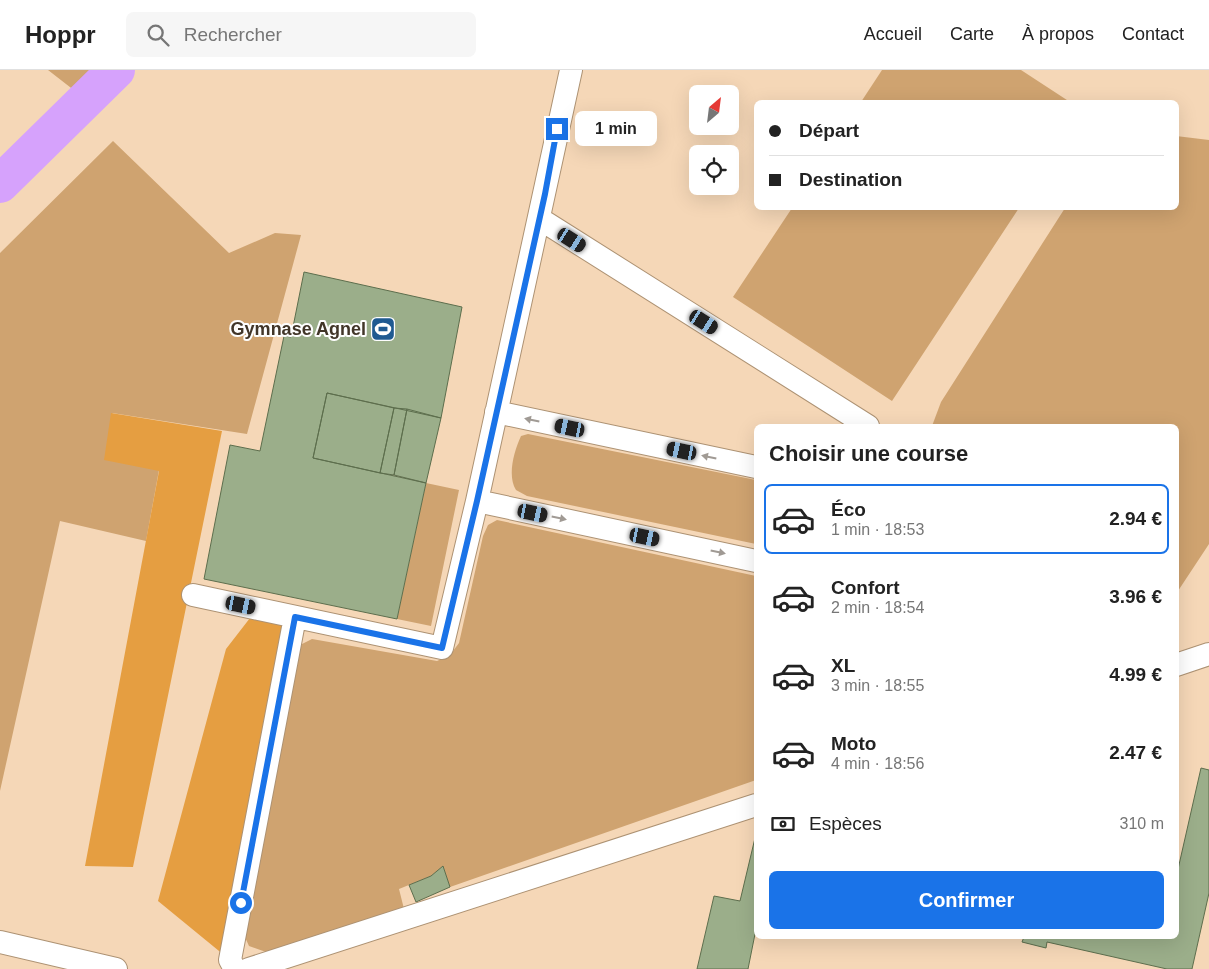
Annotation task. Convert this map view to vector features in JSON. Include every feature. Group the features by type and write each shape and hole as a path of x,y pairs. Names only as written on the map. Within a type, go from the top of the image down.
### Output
{"street":[{"path":"193,595 442,648 477,501 572,70"},
{"path":"540,219 865,424"},
{"path":"496,412 754,467"},
{"path":"477,501 754,561"},
{"path":"235,969 230,960 295,617"},
{"path":"1179,664 1209,654"},
{"path":"249,969 754,806"},
{"path":"0,942 116,969"}],"shaded area":[{"path":"48,70 94,70 75,91"},
{"path":"882,70 1021,70 1067,100 862,100"},
{"path":"1179,136 1209,140 1209,544 1179,589 1179,424 933,424 941,402 1064,210 1179,210"},
{"path":"113,141 229,253 275,233 301,235 247,434 112,413 159,470 146,541 60,521 0,791 0,253"},
{"path":"791,210 1018,210 892,401 733,297"},
{"path":"111,413 222,431 133,867 85,866 159,471 104,460"},
{"path":"528,434 754,480 754,544 527,496 516,490 512,478 514,456 521,436"},
{"path":"426,483 459,490 431,626 397,619"},
{"path":"497,520 754,576 754,781 450,887 442,867 431,876 399,889 404,909 266,952 249,946 244,935 297,655 302,644 312,639 437,661 450,655 459,643 483,536 488,525"},
{"path":"257,609 295,617 230,960 158,901 226,649"}],"building":[{"path":"304,272 462,307 441,418 327,393 313,458 426,483 397,619 204,579 230,445 260,451 284,336 291,337"},
{"path":"327,393 394,408 380,473 313,458"},
{"path":"394,408 407,409 394,475 380,473"},
{"path":"407,409 441,418 426,483 394,475"},
{"path":"1201,768 1209,770 1209,893 1192,969 1167,969 1047,942 1046,948 1022,942 1023,939 1179,939 1179,865"},
{"path":"754,842 754,939 748,969 697,969 714,896 740,901"},
{"path":"443,866 450,887 416,902 409,885 431,876"}],"waterway":[{"path":"0,184 116,70"}],"place":[{"name":"Gymnase Agnel","path":"383,329"}],"route":[{"path":"241,903 295,617 442,648 477,501 545,194 557,129"}]}
